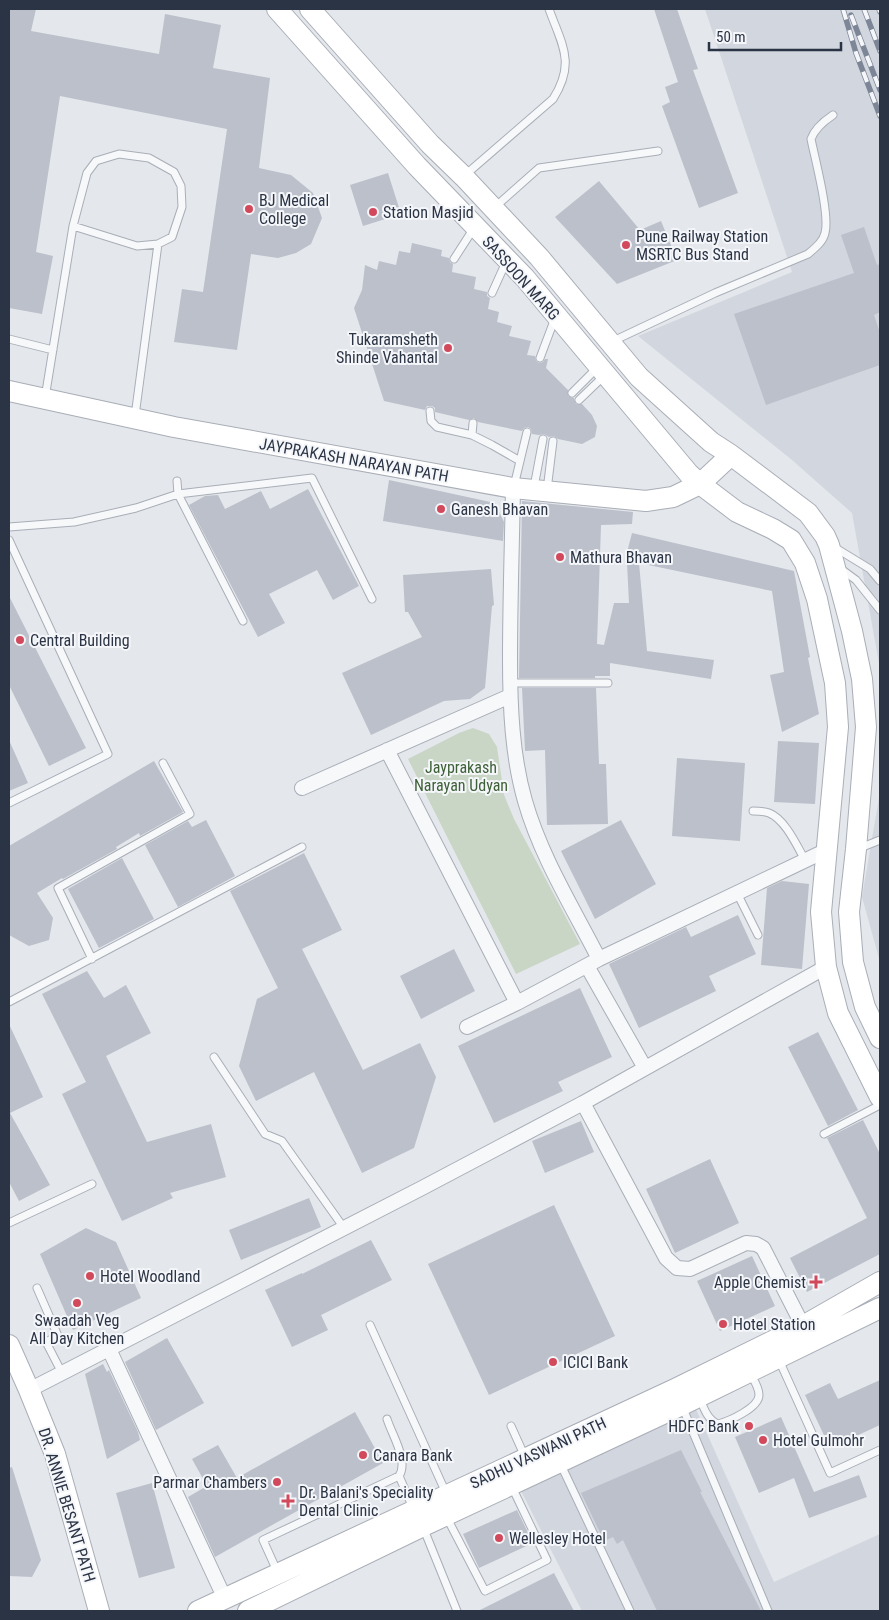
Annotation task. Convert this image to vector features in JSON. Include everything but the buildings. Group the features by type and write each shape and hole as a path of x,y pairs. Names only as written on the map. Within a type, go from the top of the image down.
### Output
{"main road":[{"name":"SASSOON MARG","path":"277,9 417,166 508,260 689,474 737,512 791,540 806,563 835,683 838,727 821,912 826,967 838,1013 880,1097"},
{"name":"SASSOON MARG","path":"310,9 430,144 464,177 539,257 639,376 710,442 808,514 825,536 852,631 863,689 866,727 849,912 853,962 865,1007 880,1038"},
{"name":"JAYPRAKASH NARAYAN PATH","path":"9,391 293,449 514,488 646,501 673,497 700,484 730,455"},
{"name":"SADHU VASWANI PATH","path":"198,1611 278,1574 418,1518 447,1496 525,1459 556,1454 685,1397 877,1284"},
{"path":"685,1397 750,1372 880,1308"},
{"name":"DR. ANNIE BESANT PATH","path":"9,1345 55,1454 99,1611"},
{"path":"248,1611 418,1518 445,1516 511,1485 556,1454"}],"street":[{"path":"514,488 510,690 516,767 525,803 543,850 593,962 645,1068"},
{"path":"302,788 387,750 510,690"},
{"path":"387,750 517,1003"},
{"path":"467,1027 517,1003 593,962 827,850"},
{"path":"29,1390 583,1103 826,967"},
{"path":"583,1103 666,1258 677,1268 690,1268 746,1244 756,1244 763,1248 803,1326"},
{"path":"109,1349 225,1599"}],"lane":[{"path":"464,177 553,99 562,85 566,70 565,54 549,9"},
{"path":"611,343 715,293 808,254 819,245 825,232 824,209 811,138 813,132 833,115"},
{"path":"493,209 538,168 658,151"},
{"path":"45,399 73,226 87,173 96,161 119,154 149,158 174,172 181,186 182,208 172,237 158,244 137,246 73,226"},
{"path":"454,260 474,227"},
{"path":"135,418 158,244"},
{"path":"492,292 508,260"},
{"path":"540,358 556,315"},
{"path":"9,339 53,350"},
{"path":"572,393 602,371"},
{"path":"579,400 602,371"},
{"path":"430,411 431,421 437,427 472,435 492,444 520,461"},
{"path":"472,435 473,423"},
{"path":"514,488 527,432"},
{"path":"540,491 543,439"},
{"path":"540,491 552,440"},
{"path":"9,527 74,522 136,508 178,494 312,478 372,599"},
{"path":"177,481 178,494 243,621"},
{"path":"9,540 108,754 9,804"},
{"path":"829,545 870,569 880,581"},
{"path":"834,564 856,580 880,610"},
{"path":"510,690 608,683"},
{"path":"92,959 58,888 190,814 163,763"},
{"path":"753,811 770,813 780,822 789,832 805,860"},
{"path":"856,849 880,840"},
{"path":"9,1002 302,846"},
{"path":"737,893 758,935"},
{"path":"214,1057 265,1134 282,1141 344,1228"},
{"path":"824,1134 880,1105"},
{"path":"9,1223 92,1184"},
{"path":"37,1288 58,1336 46,1342 62,1373"},
{"path":"370,1324 447,1496"},
{"path":"778,1358 830,1473 880,1450"},
{"path":"685,1397 718,1424 756,1406 758,1390 750,1372"},
{"path":"685,1397 768,1611"},
{"path":"278,1574 264,1540 399,1476 402,1472 401,1456 386,1420"},
{"path":"511,1426 525,1459"},
{"path":"556,1454 630,1611"},
{"path":"399,1476 457,1611"},
{"path":"445,1516 484,1591 547,1560 511,1485"}],"shaded area":[{"path":"705,9 880,9 880,669 852,513 792,460 638,336 792,272"},
{"path":"880,792 880,962 862,897"},
{"path":"694,1405 774,1582 880,1534 880,1611 582,1611 519,1487"}],"green space":[{"name":"Jayprakash Narayan Udyan","path":"473,728 489,734 497,747 504,795 514,819 580,944 516,974 408,759 459,733"}],"railway":[{"path":"843,9 856,53 880,116"},
{"path":"864,9 880,51"},
{"path":"851,15 880,90"}],"place":[{"name":"BJ Medical College","path":"249,209"},
{"name":"Station Masjid","path":"373,212"},
{"name":"Pune Railway Station MSRTC Bus Stand","path":"626,245"},
{"name":"Tukaramsheth Shinde Vahantal","path":"448,348"},
{"name":"Ganesh Bhavan","path":"441,509"},
{"name":"Mathura Bhavan","path":"560,557"},
{"name":"Central Building","path":"20,640"},
{"name":"Hotel Woodland","path":"90,1276"},
{"name":"Apple Chemist","path":"816,1282"},
{"name":"Swaadah Veg All Day Kitchen","path":"77,1303"},
{"name":"Hotel Station","path":"723,1324"},
{"name":"ICICI Bank","path":"553,1362"},
{"name":"HDFC Bank","path":"749,1426"},
{"name":"Hotel Gulmohr","path":"763,1440"},
{"name":"Canara Bank","path":"363,1455"},
{"name":"Parmar Chambers","path":"277,1482"},
{"name":"Dr. Balani's Speciality Dental Clinic","path":"288,1501"},
{"name":"Wellesley Hotel","path":"499,1538"}]}
